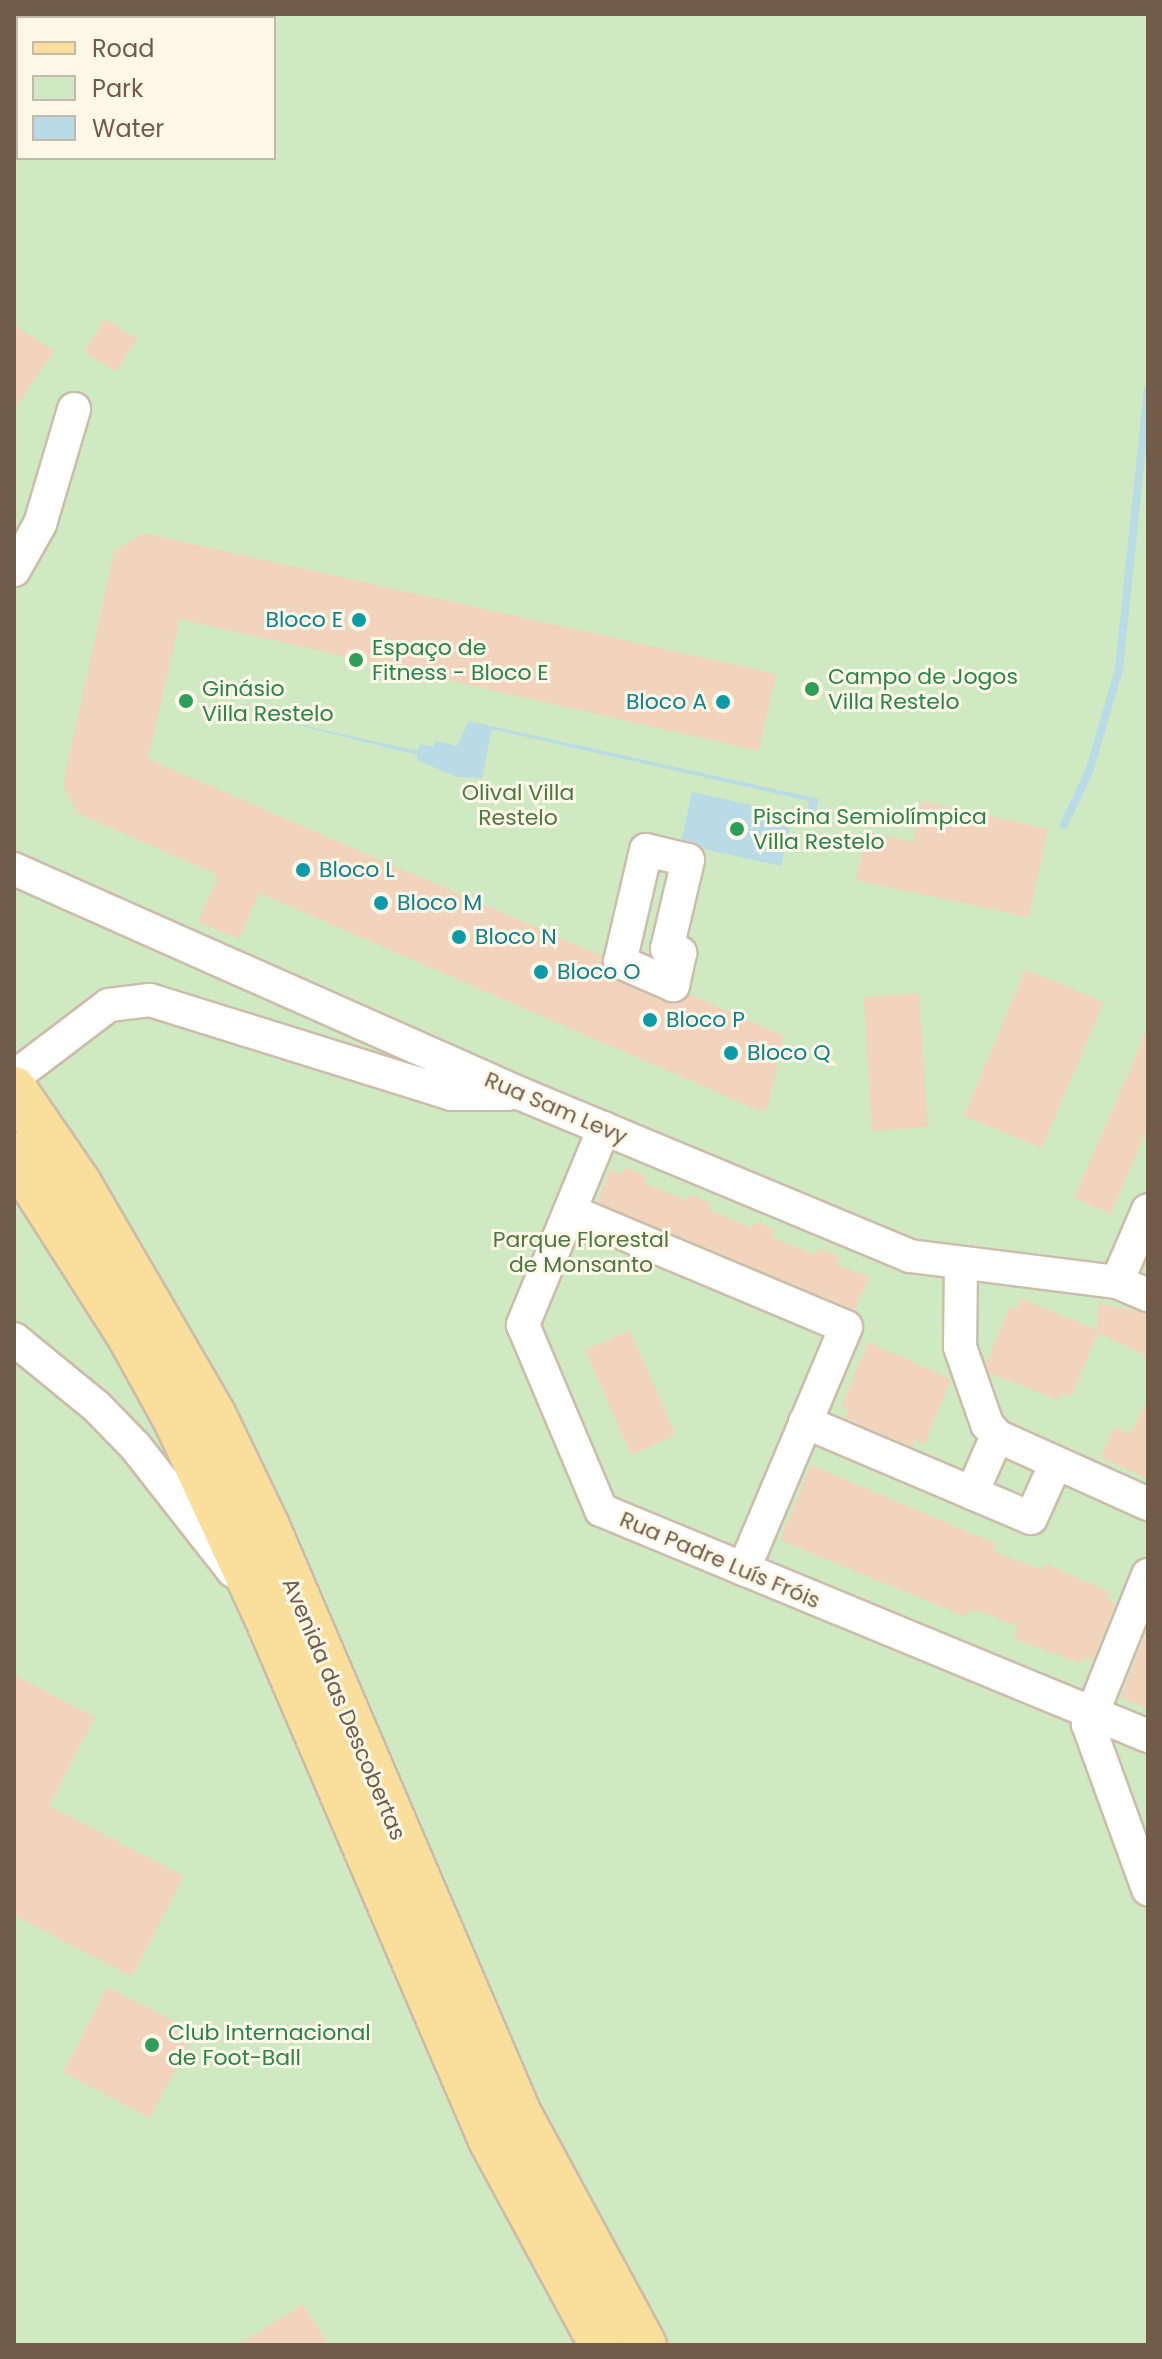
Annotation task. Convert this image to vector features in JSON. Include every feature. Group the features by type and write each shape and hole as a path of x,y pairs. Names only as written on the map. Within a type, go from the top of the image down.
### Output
{"main road":[{"name":"Avenida das Descobertas","path":"14,1089 79,1184 214,1416 272,1539 519,2114 644,2345"},
{"name":"Avenida das Descobertas","path":"14,1155 129,1335 217,1505 491,2140 602,2345"}],"street":[{"path":"14,570 40,524 74,409"},
{"name":"Rua Sam Levy","path":"14,869 521,1094 901,1253 961,1265 1117,1282 1148,1295"},
{"path":"14,1077 109,1005 150,1000 451,1094 521,1094"},
{"name":"Rua Padre Luís Fróis","path":"604,1128 523,1325 601,1510 1148,1736"},
{"path":"1117,1282 1148,1210"},
{"path":"570,1211 846,1327 744,1569"},
{"path":"961,1265 960,1347 980,1411 997,1436 1148,1504"},
{"path":"14,1339 96,1406 135,1446 265,1613"},
{"path":"805,1422 1031,1518 1056,1463"},
{"path":"972,1493 997,1436"},
{"path":"1148,1575 1089,1712 1089,1736 1148,1889"}],"green space":[{"name":"Parque Florestal de Monsanto","path":"14,14 1148,14 1148,2345 14,2345"}],"water":[{"path":"269,718 418,751 420,744 433,747 436,741 457,746 469,721 819,799 815,814 807,813 809,801 492,729 482,778 457,777 417,760 417,755"},
{"name":"Piscina Semiolímpica Villa Restelo","path":"692,792 793,814 781,866 681,844"}],"building":[{"path":"105,319 137,339 116,372 84,352"},
{"path":"14,325 54,351 14,410"},
{"path":"143,533 776,674 759,751 180,619 148,759 602,956 602,967 612,979 666,1003 677,1003 689,994 784,1036 768,1107 762,1112 259,893 239,939 198,922 218,875 77,813 63,785 114,552"},
{"path":"922,801 1048,829 1029,917 856,880 867,832 913,842"},
{"path":"1025,969 1104,1002 1042,1148 964,1116"},
{"path":"919,993 928,1127 872,1131 864,997"},
{"path":"1148,1027 1148,1126 1111,1214 1074,1198"},
{"path":"625,1167 647,1176 644,1183 687,1200 690,1194 711,1203 708,1209 752,1228 755,1221 776,1230 772,1237 816,1255 818,1248 840,1257 837,1264 869,1277 855,1310 597,1202 611,1169 622,1174"},
{"path":"1021,1298 1097,1330 1099,1303 1148,1314 1148,1357 1098,1333 1071,1397 1061,1393 1058,1400 989,1373 986,1363 1000,1329 1010,1306 1017,1309"},
{"path":"630,1330 676,1435 631,1455 585,1350"},
{"path":"868,1342 951,1379 925,1444 914,1440 912,1447 845,1418 849,1410 841,1407"},
{"path":"1148,1399 1148,1479 1100,1457 1114,1427 1130,1434"},
{"path":"811,1465 997,1544 993,1551 1042,1570 1045,1563 1111,1593 1108,1600 1116,1603 1093,1661 1084,1657 1081,1664 1047,1651 1014,1638 1018,1627 982,1612 969,1610 966,1617 780,1540"},
{"path":"1148,1638 1148,1709 1121,1698 1143,1639"},
{"path":"14,1675 95,1717 49,1806 184,1876 132,1977 14,1915"},
{"path":"107,1987 195,2032 150,2118 63,2072"},
{"path":"303,2304 329,2345 238,2345"}],"waterway":[{"path":"1064,825 1090,769 1119,669 1148,390"}],"place":[{"name":"Bloco E","path":"359,620"},
{"name":"Espaço de Fitness - Bloco E","path":"356,660"},
{"name":"Campo de Jogos Villa Restelo","path":"812,689"},
{"name":"Ginásio Villa Restelo","path":"186,701"},
{"name":"Bloco A","path":"723,702"},
{"name":"Piscina Semiolímpica Villa Restelo","path":"737,829"},
{"name":"Bloco L","path":"303,870"},
{"name":"Bloco M","path":"381,903"},
{"name":"Bloco N","path":"459,937"},
{"name":"Bloco O","path":"541,972"},
{"name":"Bloco P","path":"650,1020"},
{"name":"Bloco Q","path":"731,1053"},
{"name":"Club Internacional de Foot-Ball","path":"152,2045"}],"park label":[{"name":"Olival Villa Restelo","path":"518,804"}]}
